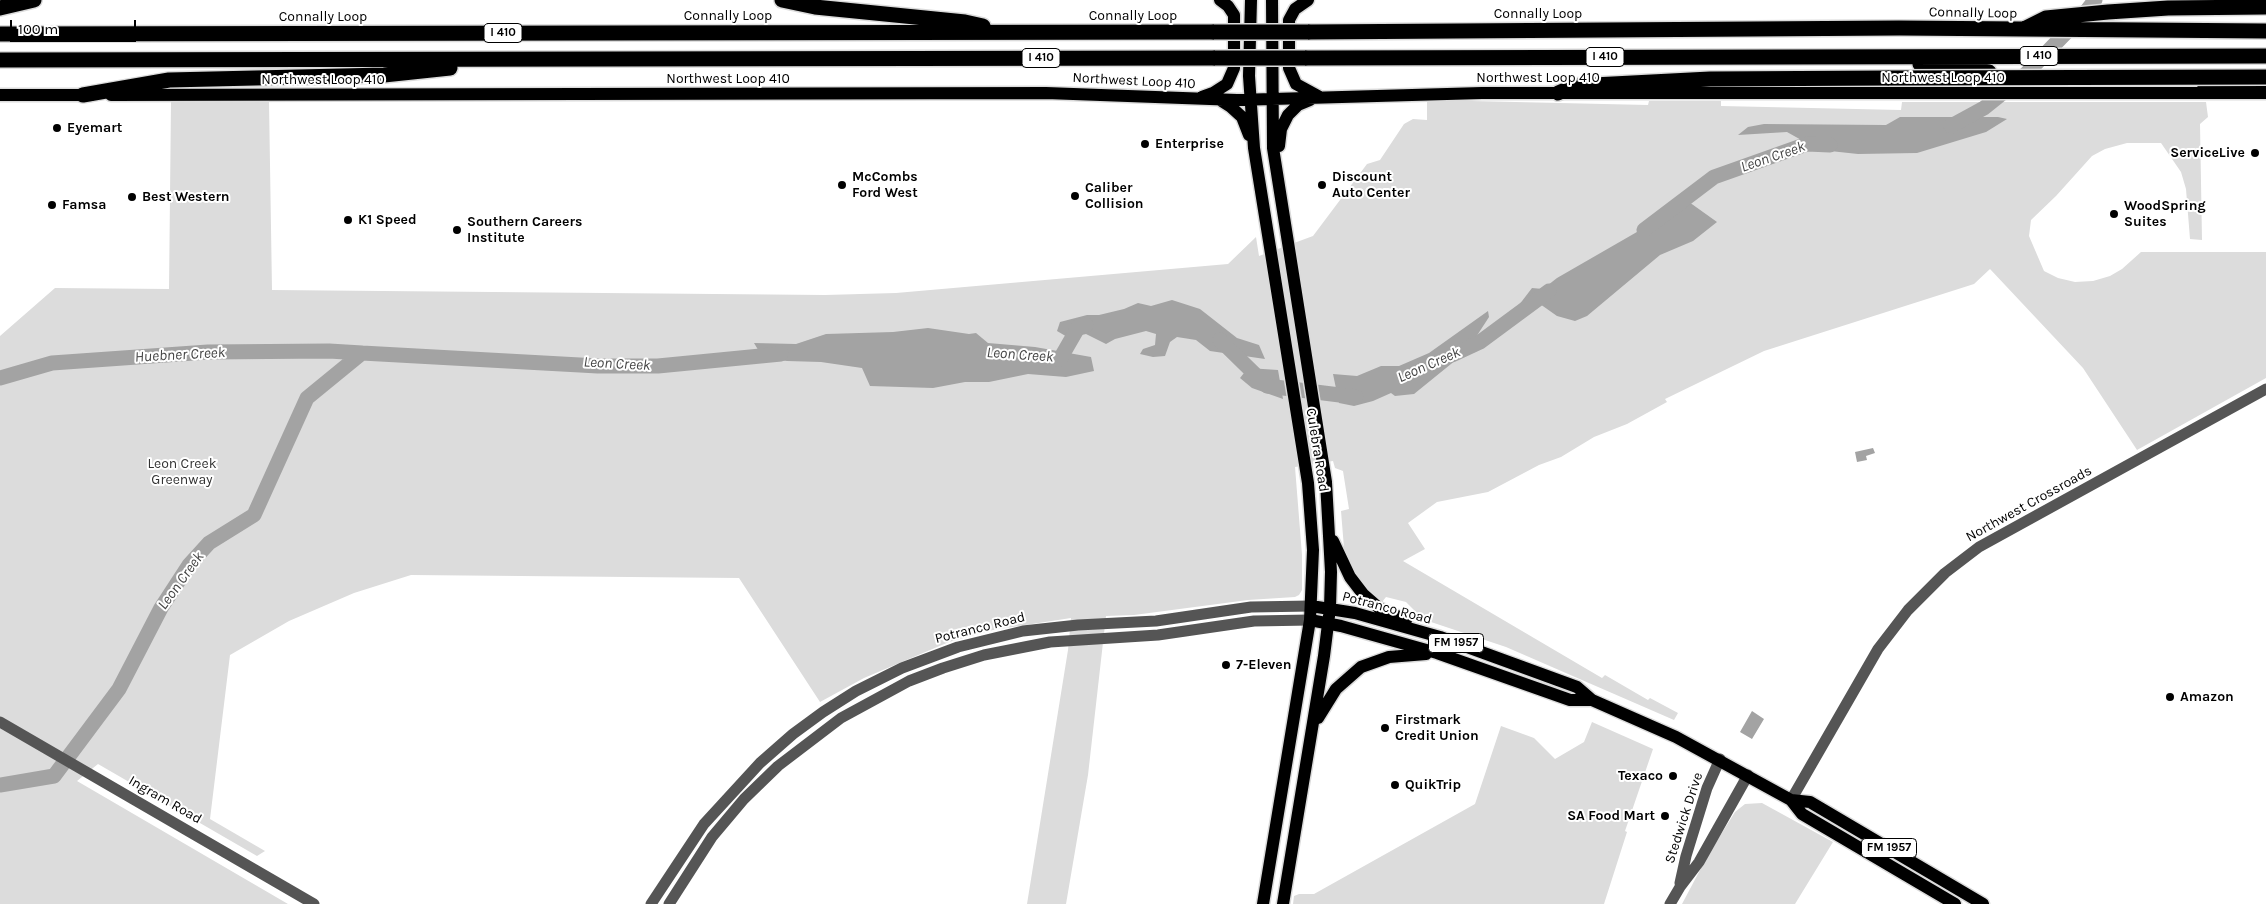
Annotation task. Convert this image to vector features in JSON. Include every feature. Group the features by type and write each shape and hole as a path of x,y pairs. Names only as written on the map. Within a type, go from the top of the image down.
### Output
{"highway":[{"path":"0,8 34,0"},
{"path":"782,0 815,7 965,22 1006,32"},
{"path":"2020,31 2046,18 2142,9 2266,8"},
{"name":"Connally Loop","path":"0,34 1964,29 2020,31 2266,31"},
{"name":"I 410","path":"0,60 1905,57 1927,61 2148,56 2266,56"},
{"path":"83,95 169,80 384,75 525,59"},
{"path":"1927,61 2030,76 2129,85 2260,85 2266,91"},
{"path":"1558,93 1574,86 1710,79 2266,77"}],"main road":[{"path":"1198,99 1224,86 1234,72 1235,20 1230,8 1220,0"},
{"name":"Culebra Road","path":"1251,0 1251,100 1254,148 1306,473 1313,535 1310,620 1263,904"},
{"name":"Culebra Road","path":"1272,0 1273,148 1324,470 1331,534 1330,608 1284,904"},
{"path":"1308,0 1295,9 1289,20 1289,68 1294,81 1299,87 1322,97"},
{"name":"Northwest Loop 410","path":"0,95 1061,93 1251,100 1558,93 1876,93 2129,85"},
{"path":"1277,176 1280,136 1284,120 1298,105 1308,100 1322,97"},
{"path":"1220,100 1242,117 1254,148"},
{"path":"1331,534 1344,566 1364,594 1388,613 1423,626 1440,637"},
{"name":"Potranco Road","path":"1311,606 1330,608 1440,637 1577,687 1592,700"},
{"name":"Potranco Road","path":"1310,620 1328,623 1436,653 1570,700 1592,700"},
{"path":"1313,726 1336,689 1361,668 1389,657 1436,653"},
{"name":"FM 1957","path":"1592,700 1676,737 1792,800 1810,802 1983,904"},
{"name":"FM 1957","path":"1792,800 1802,814 1955,904"}],"street":[{"name":"Northwest Crossroads","path":"1792,800 1878,649 1912,605 1945,573 1978,547 2266,389"},
{"name":"Potranco Road","path":"652,904 693,838 715,809 745,777 773,751 812,720 856,691 886,676 958,647 1001,636 1048,628 1156,621 1251,607 1311,606"},
{"name":"Potranco Road","path":"668,904 712,837 768,775 822,731 855,709 892,689 970,659 1005,650 1050,642 1158,635 1254,621 1310,620"},
{"path":"1048,628 1050,642"},
{"path":"886,676 892,689"},
{"name":"Ingram Road","path":"0,722 314,904"},
{"name":"Stedwick Drive","path":"1680,887 1686,856 1707,788 1720,760"},
{"name":"Stedwick Drive","path":"1670,904 1699,862 1748,775"}],"green space":[{"name":"Leon Creek Greenway","path":"1427,100 1648,105 1649,101 1721,101 1721,106 1901,110 1902,102 2206,102 2208,117 2200,124 2202,240 2190,239 2186,189 2181,172 2161,143 2127,143 2105,149 2092,156 2056,196 2031,220 2029,236 2044,271 2058,278 2075,282 2093,281 2110,276 2122,269 2141,252 2266,252 2266,378 2137,450 2083,368 1990,269 1974,284 1764,351 1665,399 1667,402 1627,424 1594,437 1561,457 1539,465 1488,492 1437,502 1408,523 1425,549 1403,561 1602,678 1605,675 1648,700 1650,698 1678,713 1674,720 1506,647 1413,616 1415,611 1406,602 1386,597 1382,602 1365,586 1355,573 1344,548 1341,511 1349,509 1343,471 1335,468 1333,461 1295,467 1302,555 1302,590 1299,595 1295,597 1248,600 1134,615 1106,616 1088,775 1066,904 1027,904 1068,650 1071,618 993,630 949,642 864,678 820,702 739,578 411,575 354,593 289,621 230,655 210,819 265,851 257,856 98,764 77,781 288,904 0,904 0,336 55,288 169,289 171,102 269,102 272,290 825,295 896,293 1228,264 1256,237 1259,256 1313,236 1367,164 1380,160 1404,124 1413,119 1427,120"},
{"path":"1592,722 1653,749 1625,831 1627,832 1604,904 1293,904 1294,896 1314,894 1475,804 1501,726 1534,738 1555,759 1584,742"},
{"path":"1762,803 1833,842 1795,904 1682,904 1708,855 1735,812 1745,804"}],"water":[{"path":"1900,117 1998,117 2007,119 1986,132 1917,153 1858,154 1830,151 1812,146 1787,132 1738,135 1748,127 1764,124 1886,125"},
{"path":"1689,202 1717,222 1693,241 1660,255 1587,316 1575,321 1557,316 1540,304 1531,302 1519,305 1532,288 1543,289 1557,278"},
{"path":"1172,300 1200,309 1237,338 1259,345 1265,359 1210,351 1196,340 1177,337 1170,342 1165,356 1153,357 1140,354 1143,349 1155,345 1156,334 1146,331 1115,339 1106,344 1086,334 1069,338 1057,331 1060,322 1124,309 1138,303 1151,306"},
{"path":"1488,311 1489,317 1467,351 1414,394 1395,396 1391,393 1373,401 1354,406 1339,403 1333,374 1357,376 1381,366 1399,366 1429,353"},
{"path":"928,328 969,334 976,333 988,343 1035,347 1091,357 1094,371 1066,377 1028,374 989,382 965,382 933,388 870,386 862,368 821,362 763,358 754,343 796,344 826,334 893,332"},
{"path":"1248,368 1278,370 1283,399 1252,388 1240,378"},
{"path":"1873,448 1875,453 1866,456 1867,460 1857,462 1855,452"},
{"path":"1752,711 1764,719 1752,739 1740,732"}],"waterway":[{"name":"Leon Creek","path":"1951,126 1984,108 2024,76 2085,13 2095,0"},
{"name":"Leon Creek","path":"1644,230 1714,177 1807,144 1830,145"},
{"name":"Leon Creek","path":"1452,355 1480,342 1549,291"},
{"name":"Leon Creek","path":"1048,358 1060,359 1079,326 1086,325"},
{"name":"Leon Creek","path":"1220,340 1267,386 1356,397"},
{"name":"Huebner Creek","path":"0,378 52,363 208,352 329,351 362,353"},
{"name":"Leon Creek","path":"0,785 54,776 119,689 161,608 189,565 209,543 254,515 307,398 362,353 598,366 658,366 781,354"}],"place":[{"name":"Eyemart","path":"57,128"},
{"name":"Enterprise","path":"1145,144"},
{"name":"ServiceLive","path":"2255,153"},
{"name":"McCombs Ford West","path":"842,185"},
{"name":"Discount Auto Center","path":"1322,185"},
{"name":"Caliber Collision","path":"1075,196"},
{"name":"Best Western","path":"132,197"},
{"name":"Famsa","path":"52,205"},
{"name":"WoodSpring Suites","path":"2114,214"},
{"name":"K1 Speed","path":"348,220"},
{"name":"Southern Careers Institute","path":"457,230"},
{"name":"7-Eleven","path":"1226,665"},
{"name":"Amazon","path":"2170,697"},
{"name":"Firstmark Credit Union","path":"1385,728"},
{"name":"Texaco","path":"1673,776"},
{"name":"QuikTrip","path":"1395,785"},
{"name":"SA Food Mart","path":"1665,816"}]}
